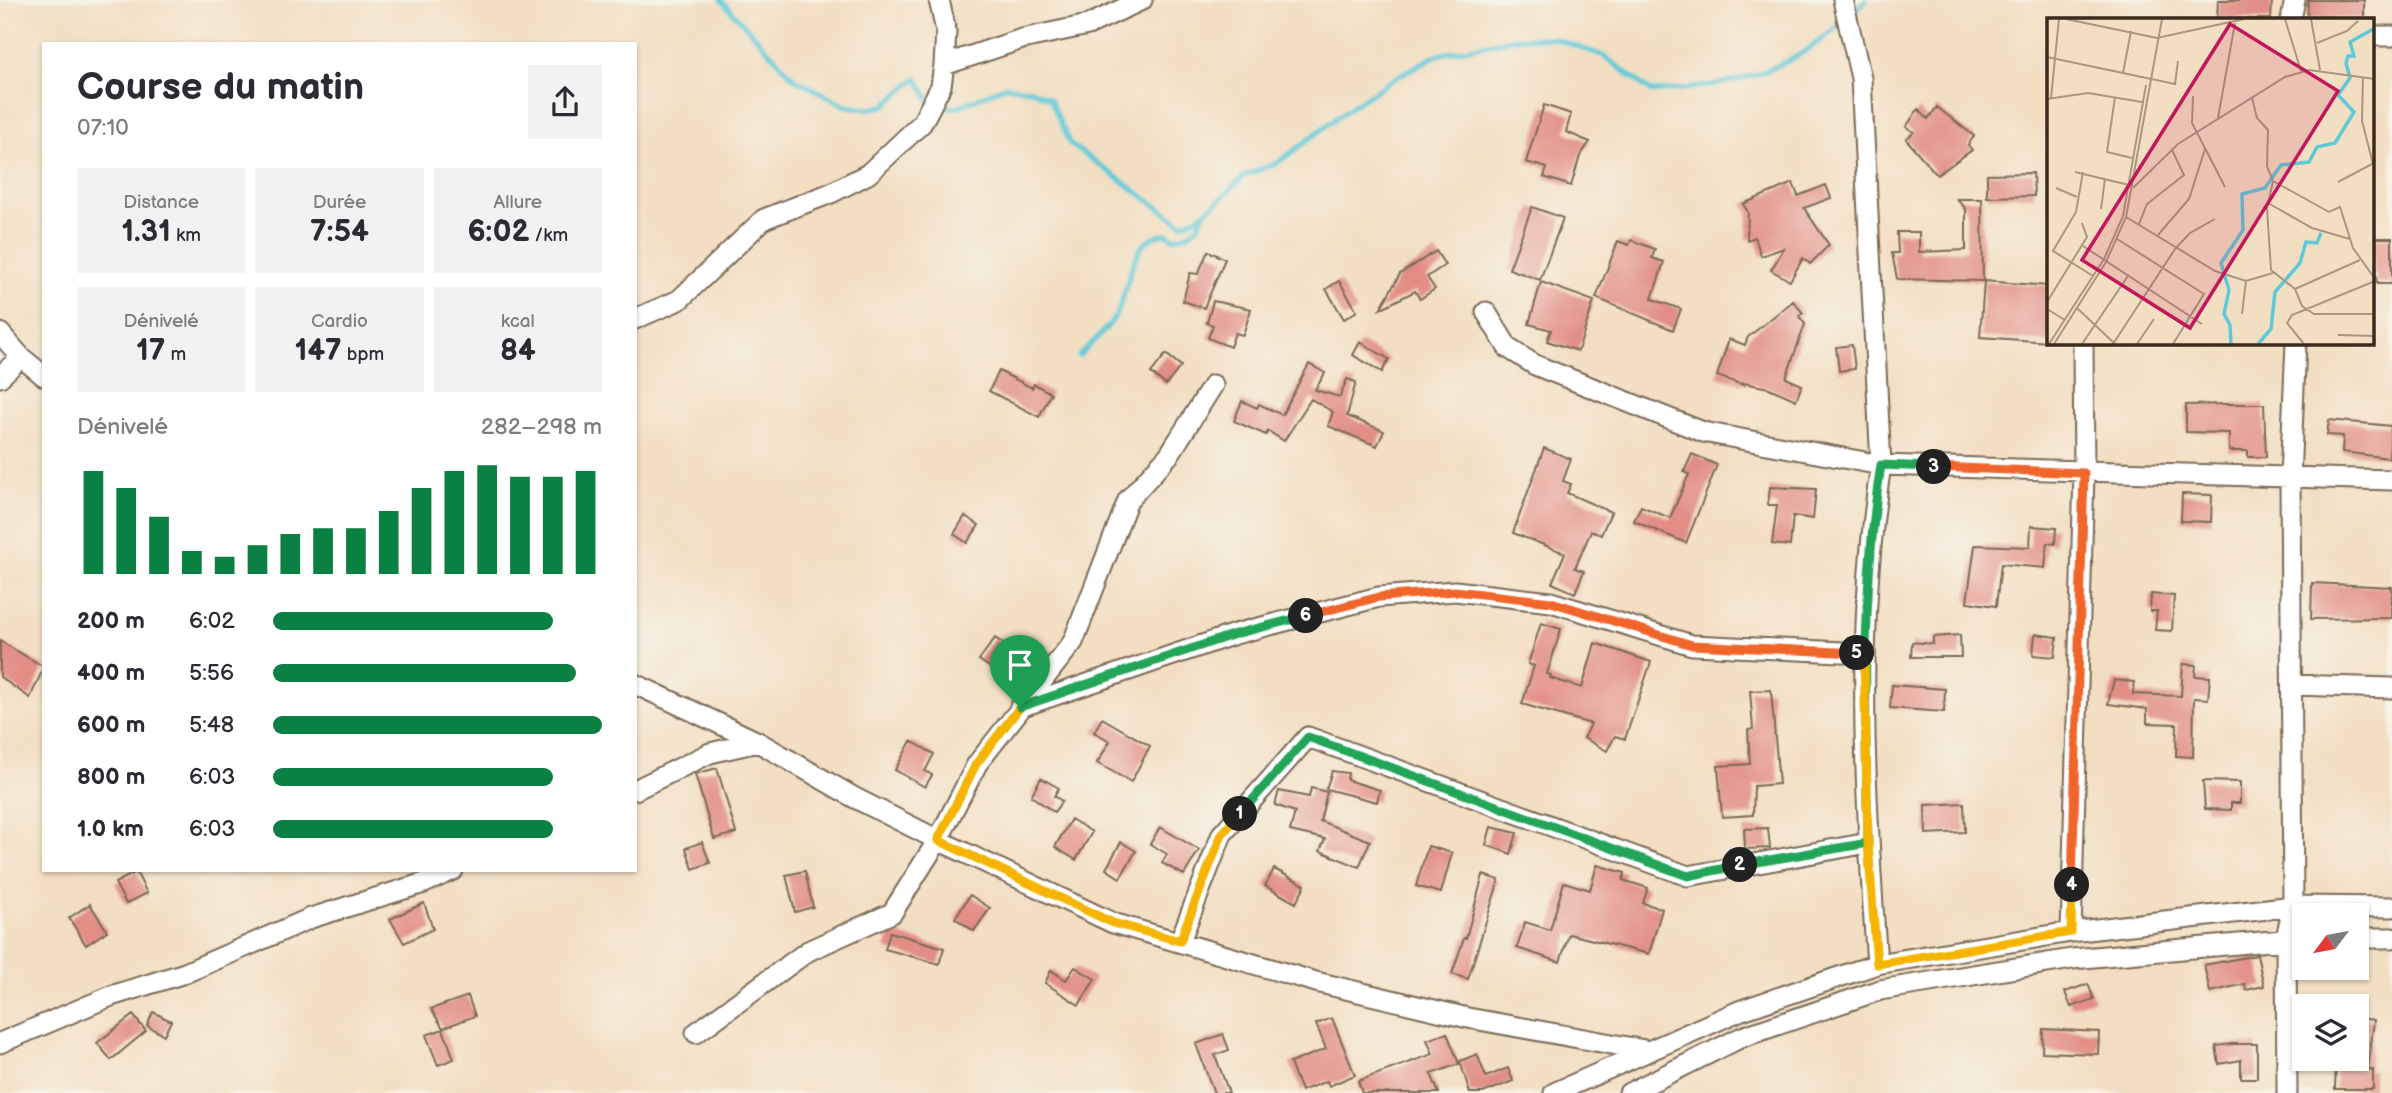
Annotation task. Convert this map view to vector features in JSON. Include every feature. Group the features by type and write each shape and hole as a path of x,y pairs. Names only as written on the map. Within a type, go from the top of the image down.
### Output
{"street":[{"path":"637,318 679,300 764,219 831,193 868,174 922,123 941,86 944,65 946,31 939,0"},
{"path":"1843,0 1861,78 1881,465 1871,527 1864,653 1868,843 1877,964"},
{"path":"2291,18 2295,0"},
{"path":"944,65 1022,39 1087,25 1134,2"},
{"path":"2374,36 2392,36"},
{"path":"1486,313 1508,348 1535,365 1703,432 1881,465 2392,480"},
{"path":"0,333 21,357 42,374"},
{"path":"2071,932 2084,473 2083,345"},
{"path":"2293,903 2290,478 2296,345"},
{"path":"0,377 21,357"},
{"path":"696,1033 808,951 892,913 938,840 976,764 1073,642 1128,500 1169,454 1213,385"},
{"path":"1020,707 1235,634 1379,597 1455,591 1551,602 1692,645 1864,653"},
{"path":"637,685 758,742 855,798 938,840 1113,923 1316,982 1468,1018 1650,1051"},
{"path":"2292,685 2392,688"},
{"path":"1180,941 1222,834 1308,737 1688,876 1868,843"},
{"path":"637,789 710,753 758,742"},
{"path":"0,1043 111,996 185,973 311,918 425,883 449,872"},
{"path":"1554,1093 1739,1011 1877,964 2071,932 2292,906"},
{"path":"2370,907 2392,907"},
{"path":"1629,1093 1742,1037 1880,990 2072,959 2292,938"},
{"path":"2370,938 2392,938"},
{"path":"2287,1093 2293,980"}],"building":[{"path":"2218,0 2272,0 2271,18 2217,18"},
{"path":"2308,0 2364,0 2364,18 2307,18"},
{"path":"1544,105 1571,114 1566,132 1590,142 1580,156 1571,186 1544,177 1547,168 1526,162"},
{"path":"1937,107 1974,136 1968,145 1972,150 1937,175 1906,139 1914,132 1906,127 1918,109 1928,119"},
{"path":"2033,173 2034,196 1987,197 1987,174"},
{"path":"1793,183 1798,196 1826,185 1831,198 1804,208 1829,245 1810,264 1803,258 1790,281 1771,270 1784,248 1761,256 1755,237 1747,240 1748,212 1743,204"},
{"path":"1957,199 1982,199 1983,281 1897,279 1892,253 1898,253 1897,232 1919,232 1919,252 1966,250 1966,209"},
{"path":"1532,207 1563,218 1540,280 1509,269"},
{"path":"2374,238 2392,238 2392,284 2377,284"},
{"path":"1631,240 1655,249 1652,258 1664,262 1652,299 1681,309 1673,330 1596,298 1618,241 1629,245"},
{"path":"1208,251 1225,259 1204,308 1183,301 1190,273 1198,274"},
{"path":"1436,251 1445,265 1427,277 1435,289 1420,299 1415,291 1380,309 1400,274"},
{"path":"1339,281 1357,311 1344,319 1326,289"},
{"path":"1984,281 2047,286 2047,342 1980,337"},
{"path":"1541,282 1594,301 1578,351 1547,341 1551,330 1529,324"},
{"path":"1213,301 1251,309 1243,335 1235,333 1230,347 1208,338 1213,325 1207,323"},
{"path":"1793,301 1803,313 1799,316 1805,324 1786,378 1802,385 1796,400 1769,388 1743,385 1717,376 1729,339 1745,345 1748,337"},
{"path":"1360,342 1389,359 1382,372 1353,355"},
{"path":"1852,345 1855,369 1839,371 1836,347"},
{"path":"1166,354 1181,366 1166,385 1151,373"},
{"path":"1309,364 1325,373 1315,390 1340,397 1347,379 1356,382 1347,416 1384,431 1377,446 1328,426 1333,412 1311,399 1284,441 1268,431 1266,435 1234,421 1242,401 1257,408 1259,404 1282,415"},
{"path":"999,371 1032,388 1034,384 1051,393 1039,417 989,391"},
{"path":"2264,404 2266,457 2248,457 2248,451 2229,451 2229,433 2186,432 2186,405"},
{"path":"2329,420 2391,426 2389,458 2342,452 2343,436 2327,435"},
{"path":"1544,448 1571,459 1563,481 1571,484 1567,493 1611,512 1601,535 1591,531 1575,568 1584,571 1575,593 1552,583 1565,553 1513,533"},
{"path":"1692,454 1717,465 1686,543 1634,521 1641,506 1670,518 1689,474 1684,472"},
{"path":"1770,487 1816,489 1813,519 1793,516 1790,546 1772,544 1777,505 1768,505"},
{"path":"2182,494 2212,495 2211,522 2181,521"},
{"path":"965,516 979,525 967,543 954,534"},
{"path":"2031,526 2056,528 2055,544 2047,543 2045,568 2001,564 1996,606 1967,602 1975,545 2030,547"},
{"path":"2312,583 2392,587 2392,618 2311,619"},
{"path":"2151,594 2174,596 2172,631 2155,630 2157,611 2150,611"},
{"path":"1541,623 1561,629 1547,674 1551,675 1550,678 1582,688 1595,643 1651,662 1625,739 1615,736 1607,751 1584,738 1591,724 1522,704 1534,666 1528,664"},
{"path":"2035,634 2057,637 2055,657 2033,655"},
{"path":"1960,635 1961,657 1911,657 1912,642 1933,644 1933,637"},
{"path":"995,638 1013,650 998,673 979,660"},
{"path":"0,641 42,666 30,698 0,677"},
{"path":"2183,664 2196,665 2195,676 2210,677 2208,699 2194,698 2193,757 2176,756 2177,724 2147,723 2147,709 2108,704 2114,680 2134,682 2133,694 2181,696"},
{"path":"1892,685 1945,689 1944,712 1890,708"},
{"path":"1771,690 1779,784 1754,786 1753,815 1722,817 1718,766 1750,764 1748,730 1753,729 1750,691"},
{"path":"1102,718 1150,746 1131,782 1097,763 1110,741 1094,732"},
{"path":"911,741 934,754 925,771 932,775 925,787 895,770"},
{"path":"717,768 736,833 714,839 695,774"},
{"path":"1332,771 1348,773 1347,780 1380,790 1377,802 1326,789"},
{"path":"1041,778 1059,788 1054,796 1062,801 1054,812 1031,796"},
{"path":"2203,781 2240,782 2240,803 2231,803 2231,810 2205,809"},
{"path":"1311,788 1327,792 1320,821 1370,841 1359,867 1320,851 1325,839 1290,831 1295,812 1275,805 1279,791 1309,797"},
{"path":"1964,803 1965,832 1926,834 1925,805"},
{"path":"1071,819 1092,832 1076,860 1055,847"},
{"path":"1160,827 1199,850 1184,875 1162,863 1167,854 1150,844"},
{"path":"1491,827 1517,833 1511,854 1486,845"},
{"path":"1768,828 1770,848 1745,849 1744,829"},
{"path":"702,842 710,863 693,869 686,848"},
{"path":"1121,842 1136,851 1120,878 1106,869"},
{"path":"1428,846 1452,853 1441,893 1416,886"},
{"path":"1597,865 1625,873 1623,880 1648,888 1643,903 1662,909 1649,954 1569,934 1560,962 1517,948 1525,922 1550,930 1564,882 1590,890"},
{"path":"1274,869 1305,885 1296,903 1265,886"},
{"path":"805,871 813,907 795,912 786,875"},
{"path":"136,872 147,893 126,904 115,883"},
{"path":"1483,875 1499,880 1468,979 1452,974 1466,938"},
{"path":"970,895 990,908 974,931 955,918"},
{"path":"424,903 433,929 404,943 390,919"},
{"path":"90,904 107,931 86,945 69,918"},
{"path":"890,932 944,948 939,964 885,949"},
{"path":"2257,955 2264,986 2246,990 2245,984 2210,992 2204,965"},
{"path":"1075,967 1095,979 1079,1005 1045,983 1051,970 1066,980"},
{"path":"2088,984 2094,999 2071,1007 2065,992"},
{"path":"468,996 475,1016 443,1028 431,1009"},
{"path":"153,1012 171,1021 164,1035 147,1026"},
{"path":"133,1015 146,1031 111,1060 97,1043"},
{"path":"1332,1018 1355,1075 1329,1086 1327,1081 1301,1091 1290,1063 1326,1049 1316,1024"},
{"path":"2369,1019 2374,1020 2369,1062"},
{"path":"443,1029 454,1059 438,1065 426,1035"},
{"path":"2043,1029 2099,1032 2098,1054 2042,1052"},
{"path":"1447,1033 1459,1064 1431,1074 1439,1093 1362,1093 1358,1081 1433,1054 1427,1040"},
{"path":"1223,1034 1229,1050 1215,1055 1229,1093 1214,1093 1196,1044"},
{"path":"2257,1044 2257,1078 2241,1078 2241,1060 2219,1064 2216,1046"},
{"path":"1477,1054 1486,1077 1508,1068 1513,1081 1483,1093 1470,1093 1460,1061"},
{"path":"2373,1070 2373,1089 2335,1089 2336,1071"}],"waterway":[{"path":"721,0 795,79 847,106 867,109 884,106 917,78 929,100"},
{"path":"1851,15 1866,0"},
{"path":"937,105 942,108 958,107 1005,86 1032,90 1050,99 1070,144 1182,224 1198,217 1244,176 1279,162 1352,106 1437,55 1516,38 1553,38 1604,56 1652,92 1706,86 1755,75 1800,54 1822,40 1843,21"},
{"path":"1079,356 1116,315 1138,252 1155,236 1168,234 1172,238 1188,234 1196,229 1204,214"}],"route":[{"path":"1020,707 976,764 938,840 1113,923 1180,941 1222,834 1308,737 1688,876 1812,851 1868,843 1864,653 1871,527 1881,465 2084,473 2071,932 1877,964 1868,843 1866,748 1864,653 1692,645 1551,602 1455,591 1379,597 1235,634 1020,707"}]}
